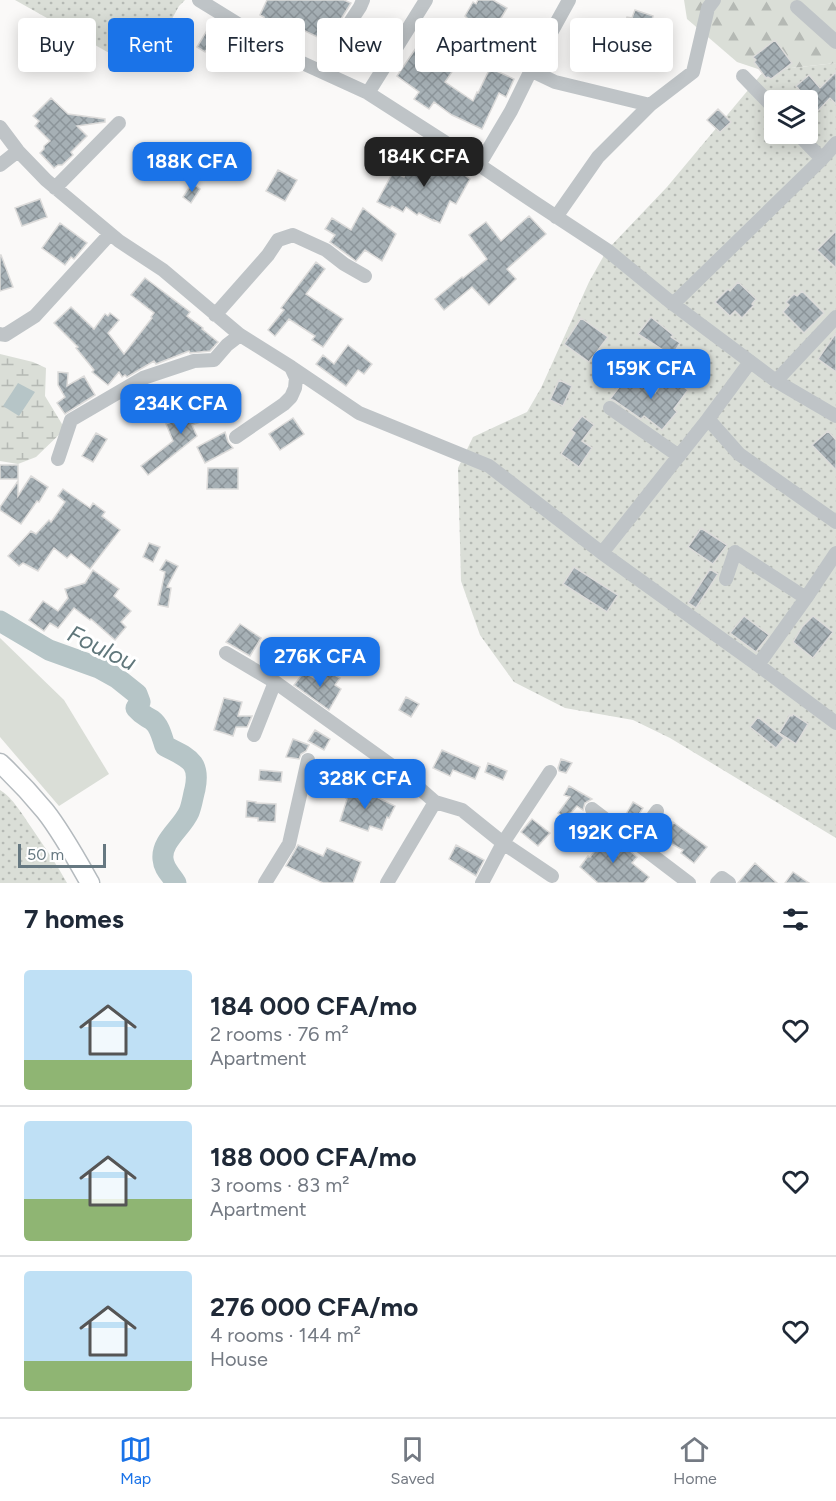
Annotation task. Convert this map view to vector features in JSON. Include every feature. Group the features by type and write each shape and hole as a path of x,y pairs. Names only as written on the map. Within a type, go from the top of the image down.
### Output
{"street":[{"path":"199,0 298,61 317,69"},
{"path":"353,18 363,0"},
{"path":"368,93 426,0"},
{"path":"558,20 569,0"},
{"path":"556,217 598,157 650,105 693,72 708,8 714,0"},
{"path":"798,7 836,42"},
{"path":"323,72 368,93 608,250 750,362 836,416"},
{"path":"479,165 531,72"},
{"path":"536,72 555,82 650,105"},
{"path":"743,76 764,98"},
{"path":"55,188 119,123"},
{"path":"0,127 18,151 55,188 119,241 163,270 240,335 359,413 489,466 602,553 758,664 836,723"},
{"path":"673,303 836,143"},
{"path":"808,144 822,159"},
{"path":"0,165 18,151"},
{"path":"0,334 5,335 35,316 110,234"},
{"path":"215,315 268,255 278,240 293,236 326,250 365,276"},
{"path":"777,381 836,317"},
{"path":"58,459 71,420 143,378 194,361 214,360 227,345 240,335"},
{"path":"602,553 750,362"},
{"path":"236,437 291,397 296,378 291,368"},
{"path":"610,408 679,456"},
{"path":"708,419 739,454 836,522"},
{"path":"726,579 735,552 806,598"},
{"path":"758,664 836,553"},
{"path":"226,653 275,682 402,773 435,802 462,810 503,843 552,876"},
{"path":"254,735 275,682"},
{"path":"265,883 289,844 308,760"},
{"path":"0,763 46,813 90,883"},
{"path":"482,883 503,843 550,772"},
{"path":"387,883 435,802"},
{"path":"592,809 689,883"},
{"path":"635,842 657,811"},
{"path":"717,883 723,878 729,883"}],"green space":[{"path":"15,0 185,0 172,18 108,18 108,52 96,46 96,18 47,18"},
{"path":"684,0 836,0 836,63 764,71 737,62 687,19"},
{"path":"836,63 836,838 670,738 633,720 565,708 514,682 480,635 461,581 458,468 473,437 527,412 541,388 589,282 607,250 667,187 764,71"},
{"path":"0,354 33,362 46,368 45,396 65,429 36,457 18,464 0,461"},
{"path":"0,638 64,700 109,774 59,806 0,737"},
{"path":"0,790 21,812 67,883 0,883"}],"shaded area":[{"path":"18,383 35,392 19,416 3,406"}],"building":[{"path":"267,0 344,0 351,3 342,18 317,18 317,37 305,31 305,18 264,18 260,15"},
{"path":"478,0 493,0 507,8 501,18 467,18 465,16 473,2 476,4"},
{"path":"635,10 653,16 652,18 632,18"},
{"path":"206,32 206,50 205,52 197,47"},
{"path":"775,40 792,63 771,79 766,78 753,57"},
{"path":"415,49 415,72 452,72 445,82 473,101 488,72 499,72 514,79 506,97 499,93 482,129 452,115 434,102 429,109 414,99 419,92 397,76 400,72 403,72 403,67"},
{"path":"836,72 836,104 830,98 818,111 818,90 799,90 796,86 809,75 820,88"},
{"path":"51,98 68,114 105,119 105,122 77,126 87,136 71,152 73,155 62,165 54,168 40,153 50,141 35,126 39,121 33,116"},
{"path":"718,109 731,122 720,132 707,120"},
{"path":"418,147 436,155 431,165 446,175 453,166 470,179 456,204 450,201 440,223 419,213 417,215 406,207 403,212 377,202 393,172 404,177"},
{"path":"278,170 297,180 285,201 266,191"},
{"path":"192,183 200,189 191,203 183,197"},
{"path":"40,199 47,217 22,226 15,208"},
{"path":"363,208 396,234 382,261 365,250 356,261 330,242 335,235 325,229 332,218 351,230"},
{"path":"529,216 546,234 507,269 516,279 489,305 472,287 444,310 435,299 487,259 469,235 486,222 501,241"},
{"path":"60,223 87,243 74,259 71,257 65,265 42,248"},
{"path":"836,231 836,268 817,250"},
{"path":"0,255 13,287 0,291"},
{"path":"316,262 325,269 306,294 343,319 323,347 312,340 315,336 289,319 275,336 268,330 284,310 281,308"},
{"path":"145,278 190,312 187,316 218,342 210,351 190,353 189,351 156,364 154,361 127,377 125,375 122,377 119,372 108,385 92,372 94,370 76,348 78,347 54,323 71,307 94,329 105,314 108,316 110,313 119,320 108,333 124,354 154,313 131,295"},
{"path":"738,282 756,299 752,304 754,305 742,318 735,311 730,316 715,302"},
{"path":"802,291 824,313 804,333 783,312 789,305 786,302 794,294 797,296"},
{"path":"651,317 680,343 672,356 638,334"},
{"path":"581,318 608,337 589,362 564,344"},
{"path":"836,333 836,372 818,359"},
{"path":"348,345 372,364 364,374 358,370 346,386 316,364 323,355 334,364"},
{"path":"58,372 68,373 67,386 84,376 95,395 65,414 57,403 65,397 58,385"},
{"path":"630,373 655,393 668,375 688,390 674,409 677,412 662,430 644,416 641,419 610,399"},
{"path":"559,380 572,386 563,406 550,400"},
{"path":"214,401 219,415 192,425 197,436 148,475 141,466 173,441 166,424 200,410 199,407"},
{"path":"582,416 594,425 582,441 592,448 579,467 561,454 575,433 571,430"},
{"path":"293,418 304,434 280,450 269,434"},
{"path":"828,431 836,440 836,470 812,445"},
{"path":"225,432 233,448 205,463 197,447"},
{"path":"96,433 107,439 93,462 82,456"},
{"path":"0,465 18,465 18,479 0,479"},
{"path":"208,468 238,468 238,489 207,489"},
{"path":"31,476 48,487 21,524 0,510 0,507 18,481 18,496"},
{"path":"63,489 90,508 93,503 105,512 102,516 120,530 90,569 71,554 67,558 54,548 38,571 23,563 19,566 8,556 31,531 36,534 49,520 51,522 65,502 58,496"},
{"path":"701,528 727,545 713,564 688,547"},
{"path":"149,543 160,547 153,562 143,557"},
{"path":"166,560 178,566 167,587 171,588 168,607 158,605 165,572 160,570"},
{"path":"574,567 618,595 607,612 563,584"},
{"path":"710,569 718,574 696,608 688,603"},
{"path":"93,570 119,589 114,596 131,611 121,622 126,627 115,640 74,608 58,628 50,623 44,631 29,620 43,601 58,611 68,598 65,589 85,583"},
{"path":"744,616 769,635 756,652 730,633"},
{"path":"813,616 833,632 813,658 793,642 802,627"},
{"path":"240,624 261,638 250,656 226,642"},
{"path":"328,671 340,678 335,685 341,689 329,710 294,685 304,672 321,682"},
{"path":"406,697 419,704 411,717 399,710"},
{"path":"224,698 242,702 238,716 252,716 247,727 236,727 233,736 214,730"},
{"path":"793,714 808,724 796,744 779,733 790,715"},
{"path":"758,717 784,738 776,748 750,727"},
{"path":"315,730 330,739 324,750 308,741"},
{"path":"293,739 309,745 299,759 286,757"},
{"path":"442,750 480,767 475,779 453,770 450,776 433,768"},
{"path":"561,759 572,763 566,773 559,771"},
{"path":"488,763 507,771 503,780 485,772"},
{"path":"260,770 282,772 281,782 259,780"},
{"path":"350,784 395,806 382,830 370,826 368,831 340,821 347,799 343,796"},
{"path":"569,786 592,799 585,803 583,810 577,806 566,819 558,813 570,797 564,795"},
{"path":"247,801 276,804 275,822 258,821 258,818 246,817"},
{"path":"633,802 643,808 634,822 625,816"},
{"path":"532,819 550,833 538,846 521,832"},
{"path":"673,822 707,847 694,863 681,853 683,850 664,840"},
{"path":"609,833 637,857 632,863 649,877 644,883 598,883 580,867"},
{"path":"298,845 323,856 327,848 361,862 353,883 323,883 286,866"},
{"path":"456,845 484,860 476,876 449,859"},
{"path":"755,863 777,883 738,883"},
{"path":"793,872 809,883 785,883"}],"waterway":[{"name":"Foulou","path":"0,621 49,650 99,668 117,678 137,694 140,702 136,708 157,725 165,746 186,757 194,766 196,779 190,809 163,852 165,866 176,883"}]}
